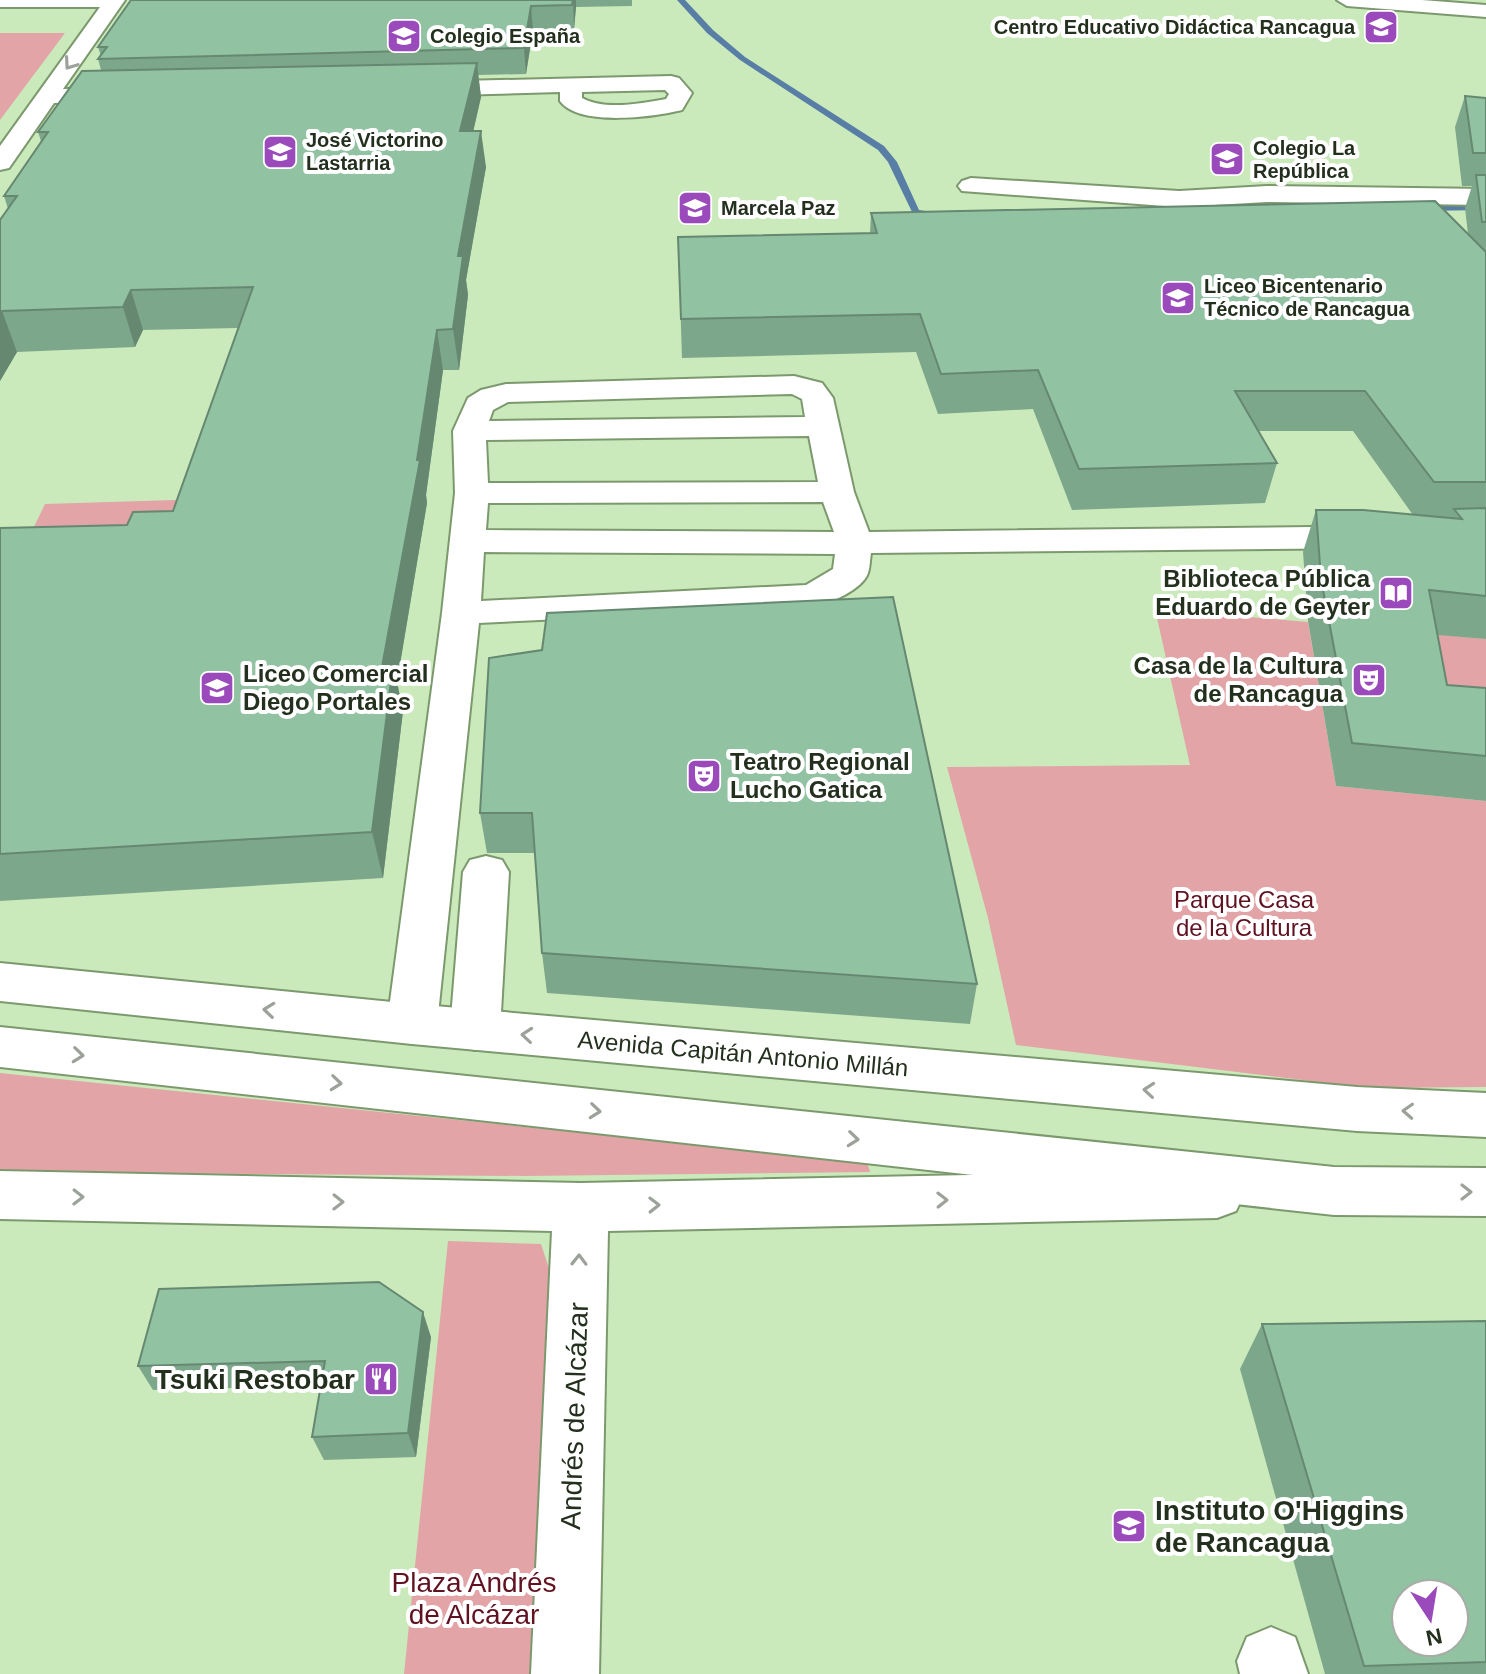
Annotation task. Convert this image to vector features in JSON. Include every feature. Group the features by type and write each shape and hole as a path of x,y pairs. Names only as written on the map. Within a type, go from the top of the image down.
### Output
{"street":[{"path":"1347,0 1486,11"},
{"path":"0,1 112,4 138,12"},
{"path":"0,163 112,4"},
{"path":"398,89 571,85"},
{"path":"46,96 146,95"},
{"path":"971,186 1179,199 1267,194 1486,197"},
{"path":"412,1024 461,613 472,493 469,431 825,426 837,492 855,543 850,574 814,596 461,613"},
{"path":"472,493 837,492"},
{"path":"467,541 855,543 1486,536"},
{"path":"475,1030 486,872"},
{"name":"Avenida Capitán Antonio Millán","path":"0,982 475,1030 1357,1109 1486,1115"},
{"path":"0,1047 1334,1191"},
{"path":"0,1195 581,1207 1334,1191 1486,1192"},
{"name":"Andrés de Alcázar","path":"565,1674 581,1207"}],"green space":[{"path":"0,33 65,33 0,120"},
{"path":"207,499 187,554 18,560 45,504"},
{"name":"Parque Casa de la Cultura","path":"1155,609 1308,622 1336,786 1486,801 1486,1087 1368,1088 1016,1045 988,918 947,767 1190,765"},
{"path":"1413,632 1486,639 1486,733 1429,727"},
{"path":"0,1073 867,1162 870,1172 525,1176 0,1172"},
{"name":"Plaza Andrés de Alcázar","path":"448,1241 541,1244 554,1284 532,1674 404,1674"}],"building":[{"path":"131,0 573,0 572,5 531,6 524,48 98,59 107,47 98,47"},
{"path":"477,63 460,131 481,131 458,256 463,256 453,329 437,330 417,460 420,460 382,667 393,666 372,832 0,854 0,528 127,525 133,512 173,511 253,287 131,290 123,307 2,311 0,315 0,220 17,196 4,196 48,132 38,132 82,71"},
{"path":"1465,96 1486,98 1486,153 1473,153"},
{"path":"1476,175 1486,175 1486,222 1482,222"},
{"name":"Liceo Bicentenario Técnico de Rancagua","path":"1435,201 1486,252 1486,482 1434,482 1365,391 1235,391 1277,463 1079,469 1038,370 941,374 920,314 681,319 678,237 877,233 871,213"},
{"path":"1486,508 1486,596 1429,590 1447,685 1486,688 1486,756 1352,743 1321,579 1316,510 1363,510 1462,519 1454,509"},
{"name":"Teatro Regional Lucho Gatica","path":"893,597 977,984 542,953 532,813 480,813 489,658 542,650 547,613"},
{"path":"379,1282 423,1312 408,1433 312,1437 325,1361 138,1366 159,1289"},
{"path":"1486,1321 1486,1662 1364,1666 1262,1324"}],"waterway":[{"path":"681,0 710,32 743,59 881,148 893,162 916,212 937,215"},
{"path":"1420,208 1486,207"}],"place":[{"name":"Centro Educativo Didáctica Rancagua","path":"1381,27"},
{"name":"Colegio España","path":"404,36"},
{"name":"José Victorino Lastarria","path":"280,152"},
{"name":"Colegio La República","path":"1227,159"},
{"name":"Marcela Paz","path":"695,208"},
{"name":"Liceo Bicentenario Técnico de Rancagua","path":"1178,298"},
{"name":"Biblioteca Pública Eduardo de Geyter","path":"1396,593"},
{"name":"Casa de la Cultura de Rancagua","path":"1369,680"},
{"name":"Liceo Comercial Diego Portales","path":"217,688"},
{"name":"Teatro Regional Lucho Gatica","path":"704,776"},
{"name":"Tsuki Restobar","path":"381,1379"},
{"name":"Instituto O'Higgins de Rancagua","path":"1129,1526"}]}
